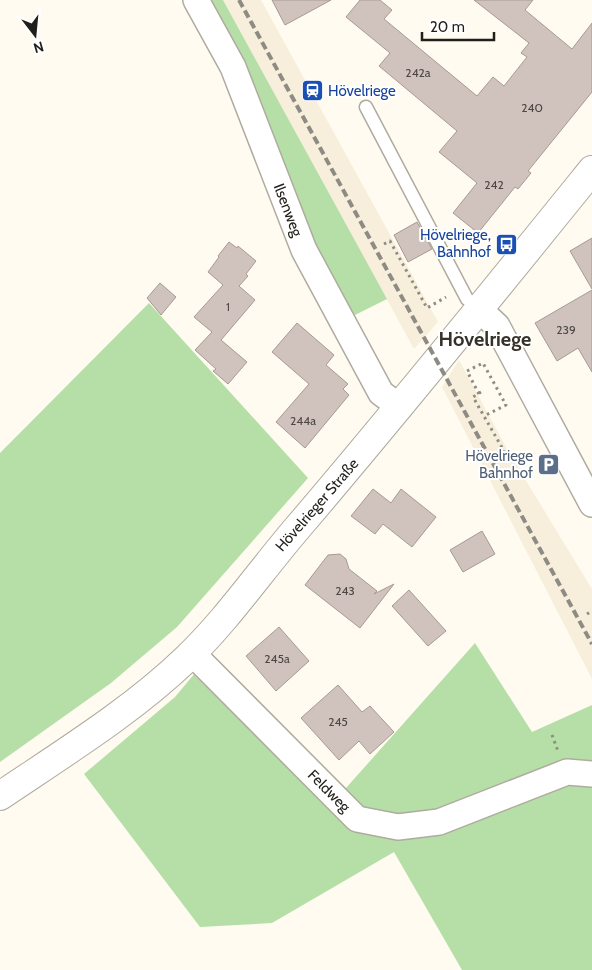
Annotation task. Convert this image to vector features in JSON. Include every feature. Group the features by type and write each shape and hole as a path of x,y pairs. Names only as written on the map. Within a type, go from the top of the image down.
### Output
{"main road":[{"name":"Hövelrieger Straße","path":"0,796 132,704 192,653 400,407 592,170"}],"street":[{"name":"Ilsenweg","path":"196,0 233,67 304,250 381,393 400,407"},
{"path":"479,309 497,326 592,504"},
{"name":"Feldweg","path":"192,653 357,819 398,827 439,822 567,772 592,774"}],"lane":[{"path":"366,107 467,299 479,309"}],"path":[{"path":"384,244 390,241 427,308 462,289"},
{"path":"484,416 506,405 483,363 467,371 480,393 473,397 504,451 499,455"},
{"path":"587,614 592,610"}],"shaded area":[{"path":"223,0 261,0 438,322 414,349"},
{"path":"459,360 511,456 592,589 592,679 442,387"}],"green space":[{"path":"207,0 223,0 387,299 353,316 320,255 243,63"},
{"path":"149,303 308,478 177,627 111,683 0,762 0,453"},
{"path":"475,643 532,732 592,705 592,970 462,970 394,852 272,923 200,927 84,774 175,697 210,655 346,788"}],"building":[{"path":"272,0 331,0 285,25"},
{"path":"360,0 380,0 392,10 384,19 477,96 493,77 504,86 527,57 521,53 529,43 474,0 533,0 525,10 572,49 592,23 592,92 528,171 531,173 518,189 515,187 478,233 453,213 477,183 439,152 457,131 379,66 390,53 346,17"},
{"path":"417,222 432,249 408,262 394,235"},
{"path":"592,238 592,289 570,251"},
{"path":"229,242 237,248 238,246 256,261 246,274 248,276 239,286 255,300 221,340 247,362 228,384 213,371 216,369 195,350 212,332 194,317 223,285 208,272"},
{"path":"160,283 176,297 161,315 147,298"},
{"path":"592,290 592,372 578,348 557,361 535,323"},
{"path":"297,323 334,355 326,365 348,384 343,389 349,395 305,448 276,422 309,384 272,352"},
{"path":"373,489 391,503 401,489 436,517 412,547 383,524 375,534 351,516"},
{"path":"482,531 495,554 463,572 450,550"},
{"path":"340,554 346,559 349,569 377,591 374,594 394,584 360,628 305,585 328,555"},
{"path":"409,590 446,631 428,646 392,606"},
{"path":"279,627 309,661 276,691 246,656"},
{"path":"338,685 362,712 370,706 394,732 370,754 359,741 339,760 301,718"}],"railway":[{"path":"239,0 592,644"}],"place":[{"name":"Hövelriege","path":"312,91"},
{"name":"Hövelriege, Bahnhof","path":"507,244"},
{"name":"Hövelriege Bahnhof","path":"549,465"}],"district":[{"name":"Hövelriege","path":"485,339"}]}
